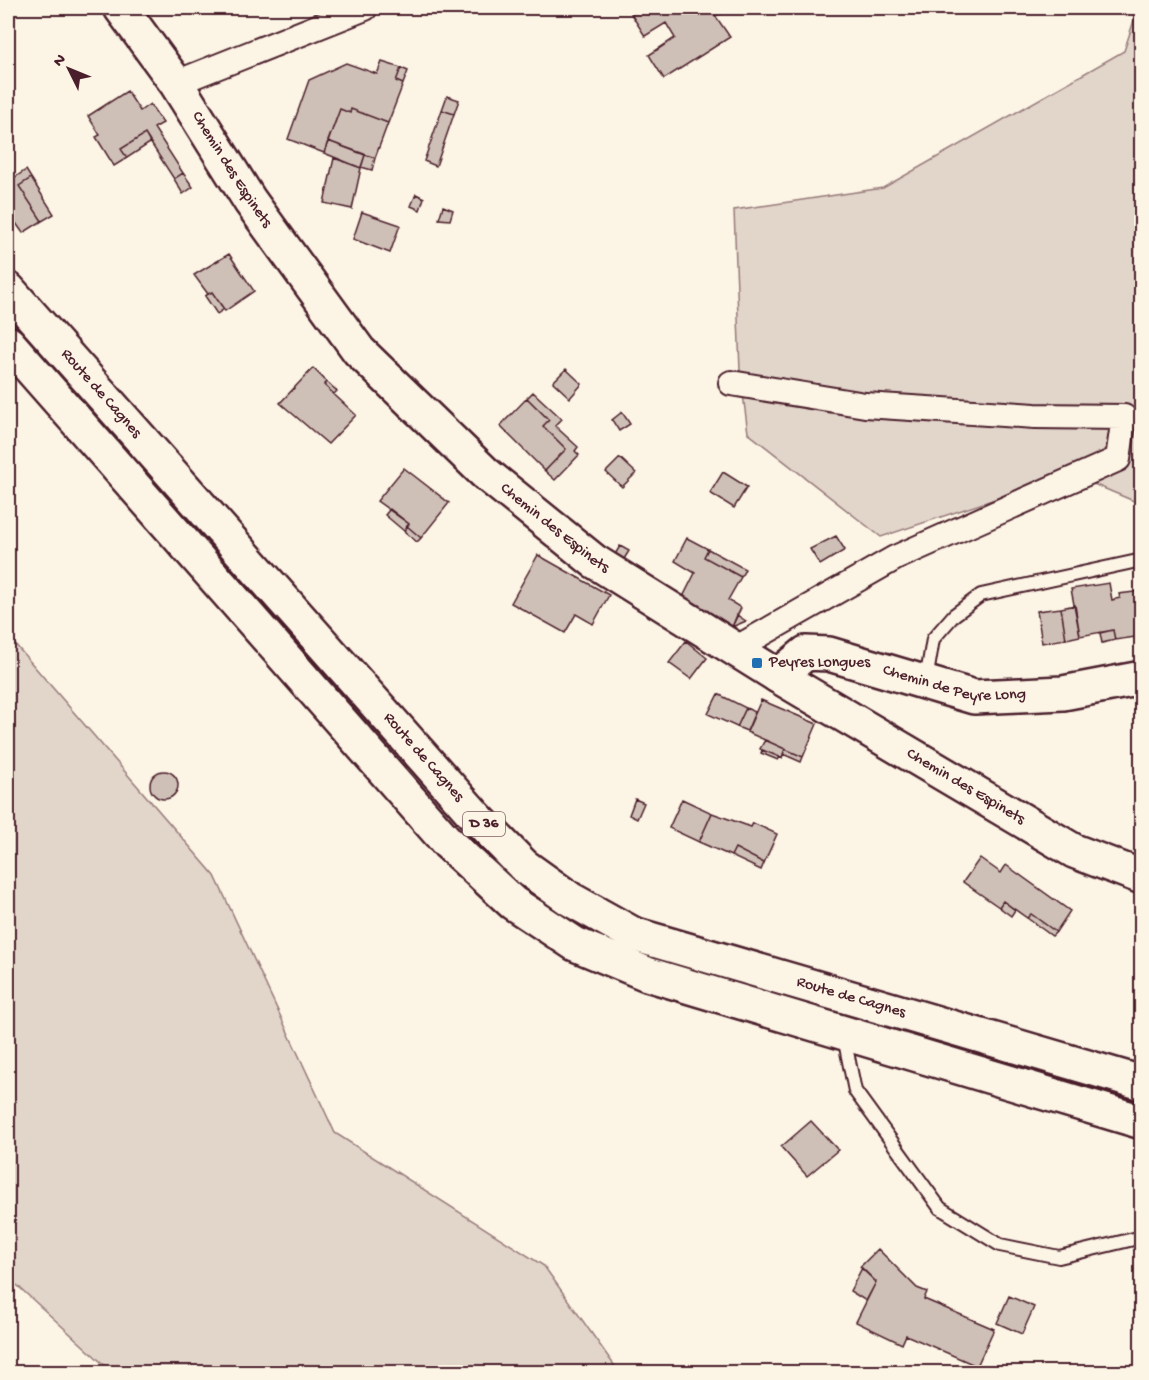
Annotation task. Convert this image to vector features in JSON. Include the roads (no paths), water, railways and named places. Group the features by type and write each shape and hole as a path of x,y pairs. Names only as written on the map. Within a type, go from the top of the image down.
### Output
{"main road":[{"name":"Chemin des Espinets","path":"121,8 176,83 250,201 359,351 485,473 594,561 778,676 1074,851 1142,877"},
{"name":"Route de Cagnes","path":"8,289 477,818 524,866 570,899 633,934 1142,1083"},
{"name":"D 36","path":"8,343 448,843 513,903 575,944 647,974 1142,1122"},
{"name":"Chemin de Peyre Long","path":"778,676 806,653 829,654 974,697 1064,693 1142,678"}],"street":[{"path":"176,83 365,8"},
{"path":"731,383 865,405 1035,416 1124,417 1118,459 895,558 735,649"}],"lane":[{"path":"926,682 933,639 954,615 981,595 1142,560"},
{"path":"843,1032 855,1090 940,1208 1000,1245 1059,1257 1142,1237"}],"place":[{"name":"Peyres Longues","path":"757,663"}]}
